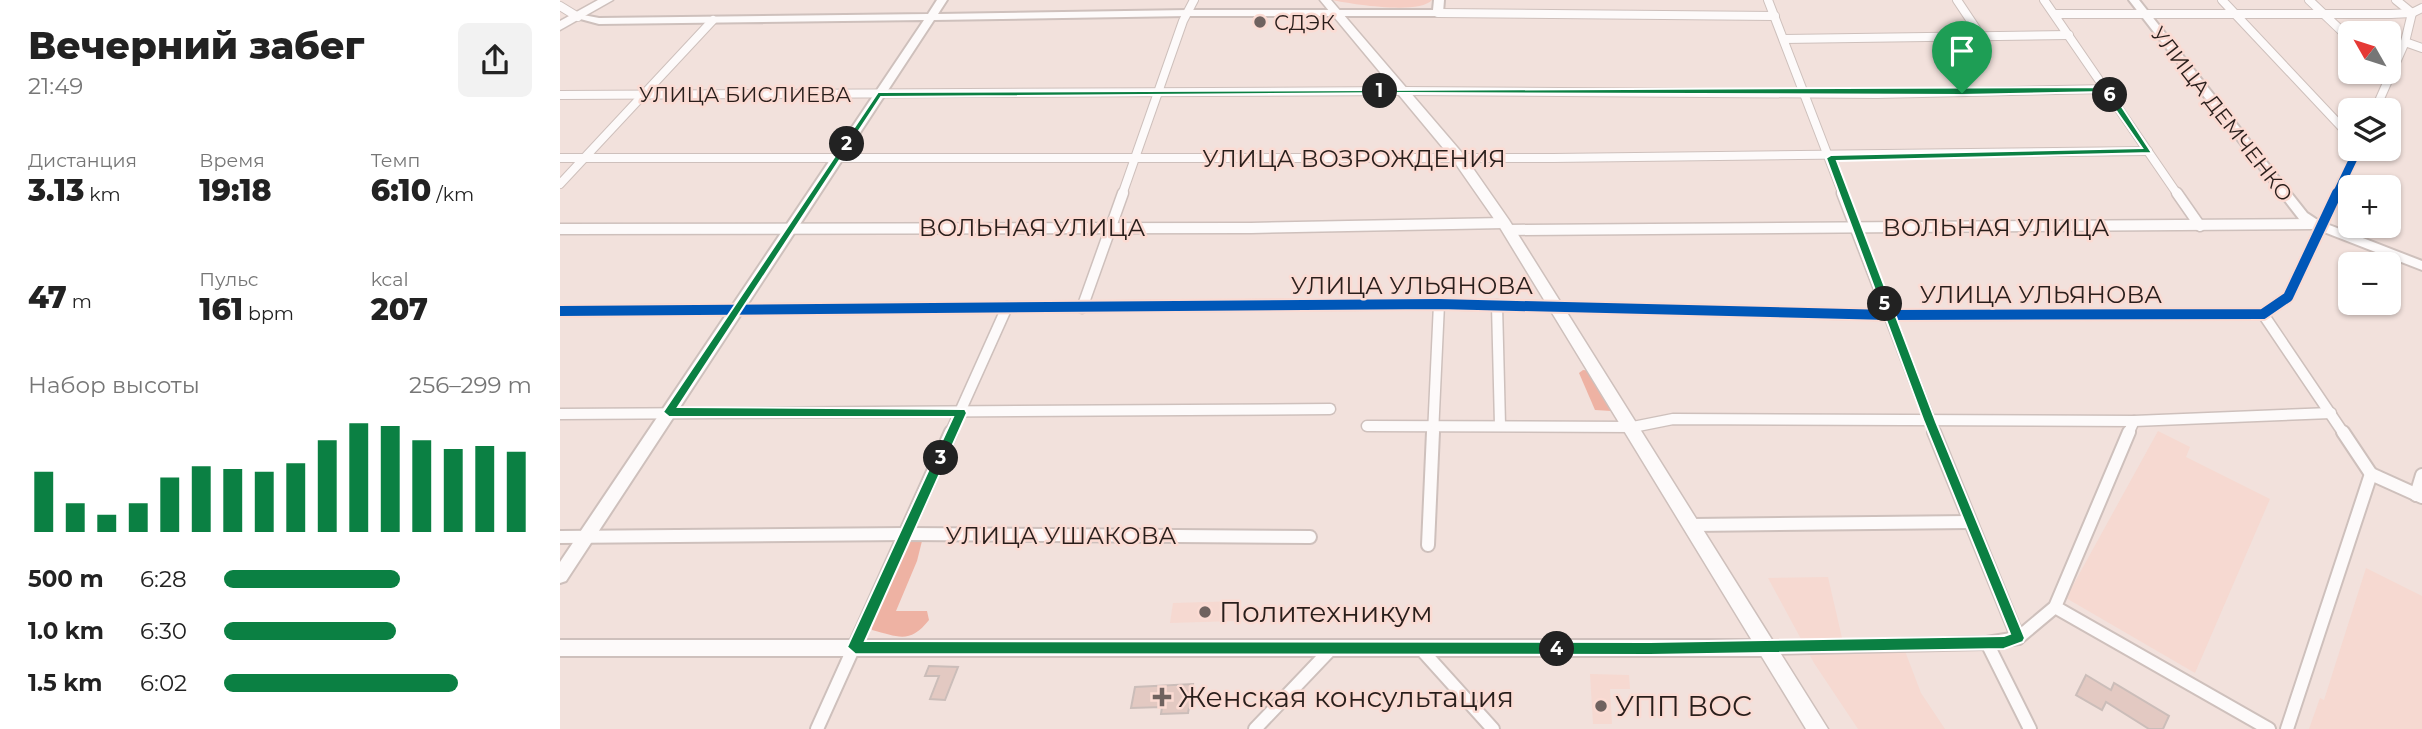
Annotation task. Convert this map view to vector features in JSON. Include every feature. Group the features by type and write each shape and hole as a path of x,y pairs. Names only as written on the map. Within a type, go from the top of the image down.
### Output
{"main road":[{"path":"560,26 597,0"},
{"path":"570,17 607,0"},
{"path":"1331,6 1458,156 1506,226 1818,729"}],"street":[{"path":"568,0 560,6 570,17 599,21 1188,13 1331,6 1438,13 1774,16"},
{"path":"560,576 942,0"},
{"path":"1082,307 1182,21 1194,0"},
{"path":"1438,13 1440,0"},
{"path":"1768,0 1831,158 1930,422 2018,638"},
{"path":"1957,0 1981,36"},
{"path":"2045,0 2200,226"},
{"name":"УЛИЦА ДЕМЧЕНКО","path":"2134,0 2296,208 2319,225"},
{"path":"2222,0 2338,123"},
{"path":"2309,0 2338,27"},
{"path":"2396,0 2412,13"},
{"path":"2055,14 2325,15 2412,13 2422,8"},
{"path":"2401,50 2412,13"},
{"path":"560,184 712,20"},
{"path":"1784,39 2069,35"},
{"path":"2405,42 2422,48"},
{"name":"УЛИЦА БИСЛИЕВА","path":"560,95 1404,91 1805,94 2106,89"},
{"name":"УЛИЦА ВОЗРОЖДЕНИЯ","path":"560,158 1458,156 1626,160 2148,151"},
{"path":"2352,161 2319,225 2288,297 2263,314 2371,474 2419,496 2422,475"},
{"path":"2319,225 2422,265"},
{"name":"ВОЛЬНАЯ УЛИЦА","path":"560,229 2319,225"},
{"path":"1428,545 1436,426 1439,304"},
{"name":"УЛИЦА УЛЬЯНОВА","path":"560,311 1439,304 1889,315 2263,314"},
{"path":"1497,305 1500,425"},
{"path":"817,729 1007,307"},
{"path":"560,414 1330,409"},
{"path":"1367,426 1633,427 1673,419 2134,421 2331,413"},
{"path":"560,648 1769,648 1987,643 2018,638 2055,607 2134,421"},
{"path":"2287,729 2371,474"},
{"path":"1693,525 1970,522"},
{"name":"УЛИЦА УШАКОВА","path":"560,537 906,534 1310,537"},
{"path":"2055,607 2269,729"},
{"path":"1987,643 2030,729"},
{"path":"1255,729 1333,648"},
{"path":"1420,648 1493,729"}],"shaded area":[{"path":"1332,0 1432,0 1414,7 1400,8"},
{"path":"1583,370 1592,371 1603,388 1612,411 1595,410 1579,373"},
{"path":"2158,431 2190,447 2186,457 2270,499 2195,673 2066,598"},
{"path":"923,537 917,561 896,611 927,611 929,620 910,636 872,630 870,624 899,557 910,539"},
{"path":"2366,568 2422,596 2422,729 2309,729 2320,698 2324,700"},
{"path":"1828,577 1845,651 1905,651 1921,693 1945,729 1858,729 1814,663 1768,578"},
{"name":"Политехникум","path":"1239,601 1236,621 1170,623 1173,603"},
{"name":"УПП ВОС","path":"1590,674 1629,675 1630,689 1610,689 1612,724 1593,724"}],"building":[{"path":"929,666 958,667 945,700 930,699 939,676 925,676"},
{"path":"2086,675 2111,690 2114,683 2169,716 2163,729 2149,729 2106,702 2102,710 2076,695"},
{"name":"Женская консультация","path":"1193,684 1188,713 1161,714 1162,707 1131,708 1135,687"}],"cycle path":[{"path":"560,311 1439,304 1889,315 2263,314 2288,297 2352,161"}],"place":[{"name":"СДЭК","path":"1260,22"},
{"name":"Политехникум","path":"1205,612"},
{"name":"Женская консультация","path":"1162,697"},
{"name":"УПП ВОС","path":"1601,706"}],"route":[{"path":"2106,89 2148,151 1831,158 1930,422 2018,638 2004,642 1650,649 855,647 961,413 669,412 878,94 1404,91 1962,93 2106,89"}]}
